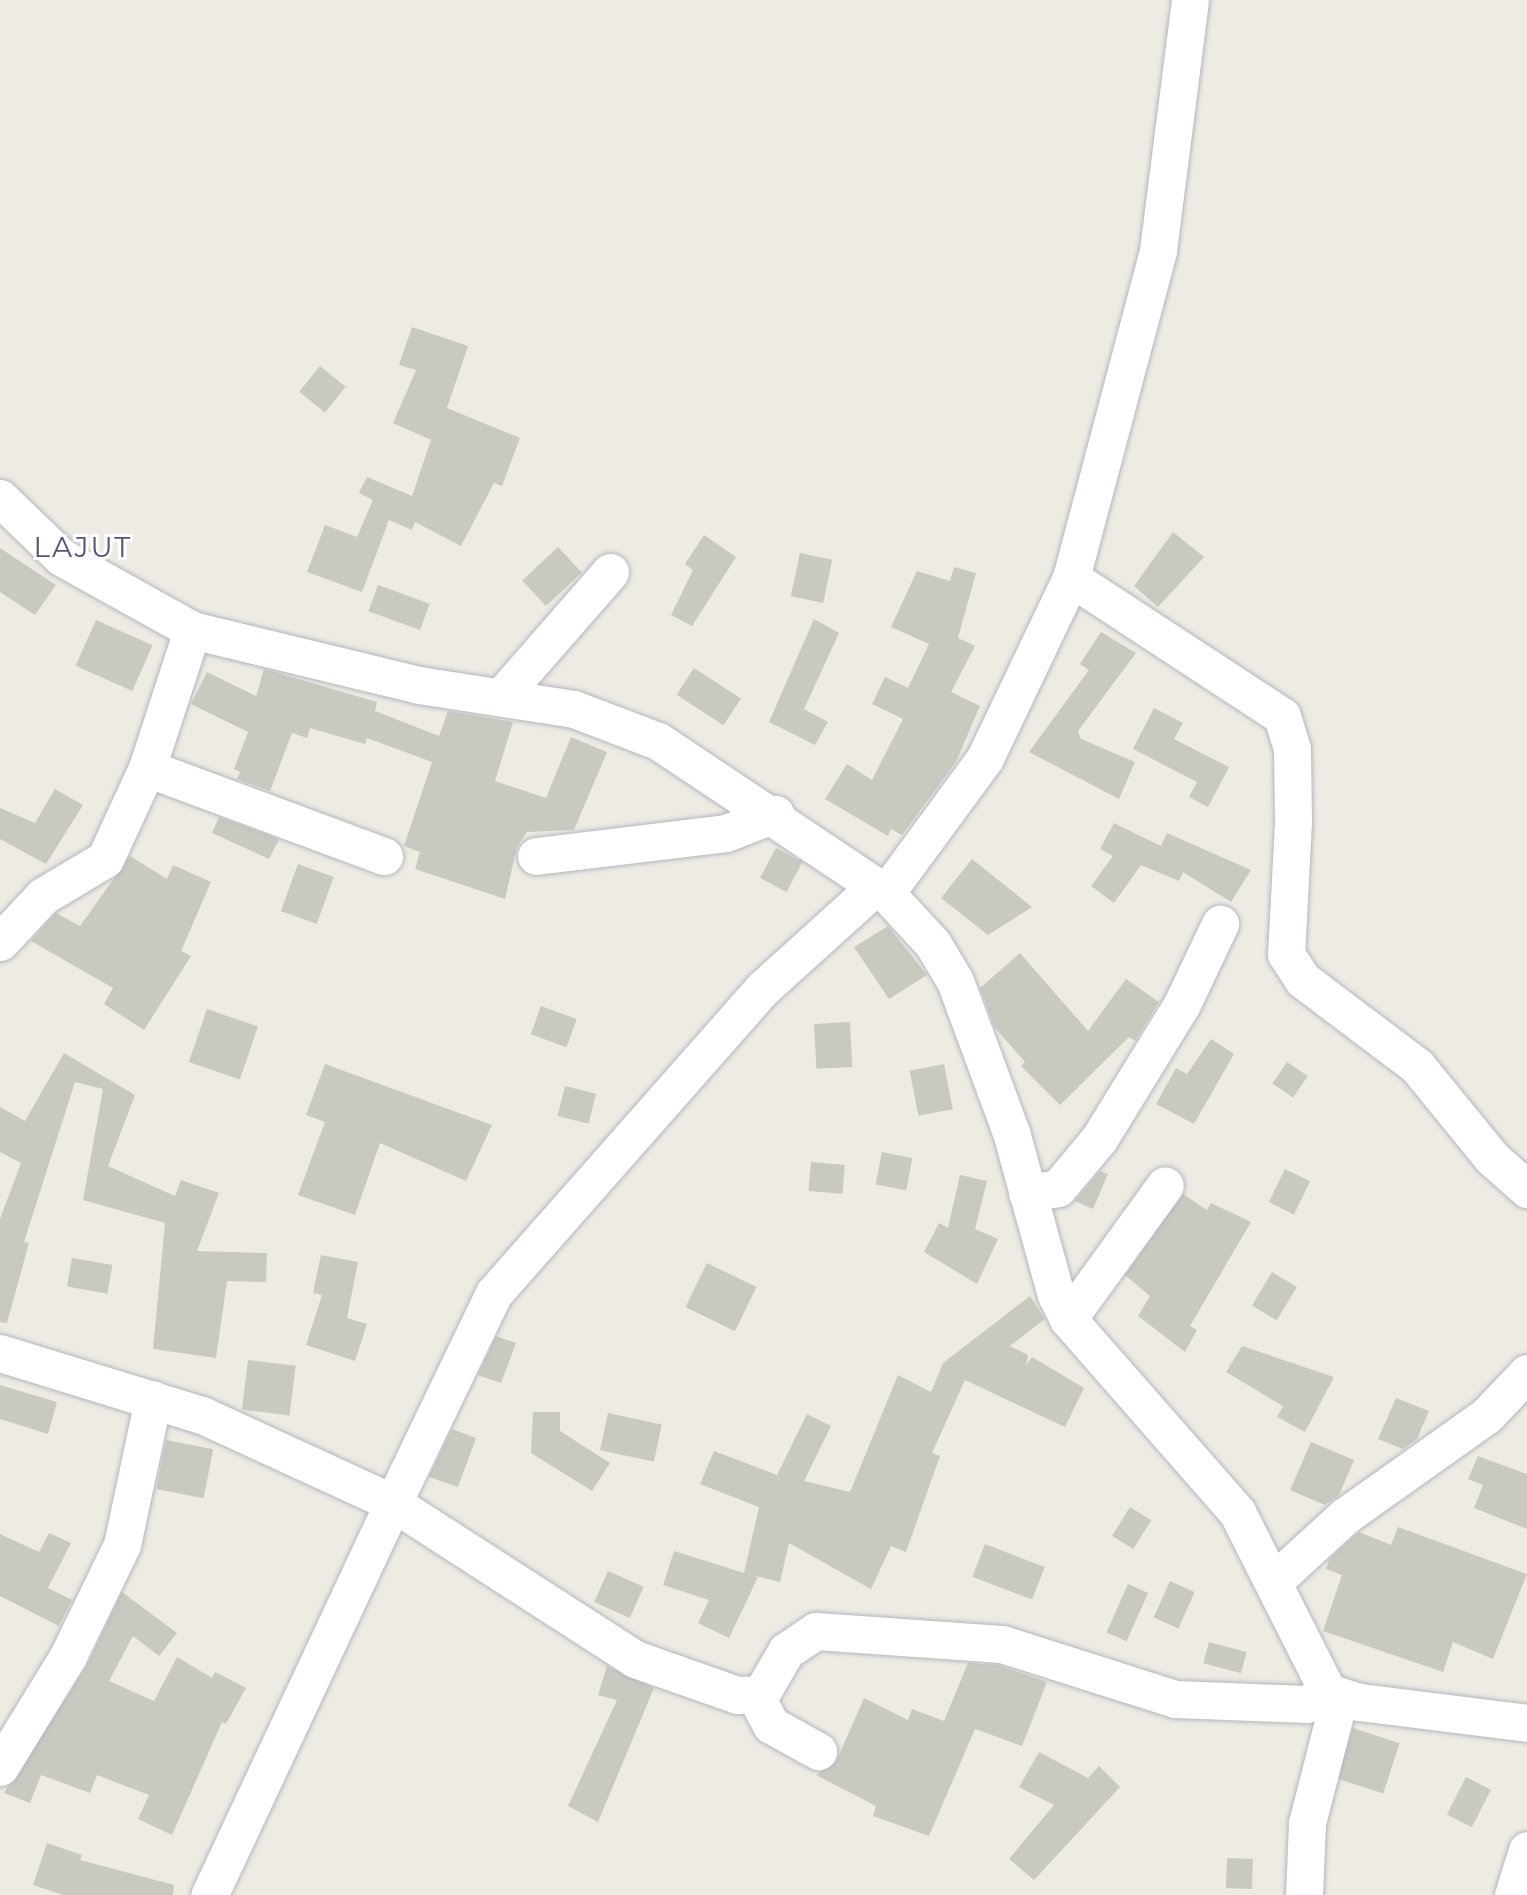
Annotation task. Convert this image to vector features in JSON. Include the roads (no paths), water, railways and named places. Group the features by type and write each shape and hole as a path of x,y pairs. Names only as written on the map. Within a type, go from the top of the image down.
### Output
{"street":[{"path":"209,1895 494,1293 763,988 881,889 985,758 1071,578 1158,250 1190,0"},
{"path":"0,498 61,557 192,630 295,658 574,709 658,741 775,814 881,889 933,944 955,981 1011,1132 1027,1194 1069,1320 1237,1512 1334,1695 1307,1824 1304,1895"},
{"path":"501,697 610,572"},
{"path":"1071,578 1283,716 1292,749 1293,822 1286,954 1303,980 1417,1066 1492,1157 1527,1189"},
{"path":"0,942 43,896 105,859 147,768 192,630"},
{"path":"147,768 384,856"},
{"path":"536,856 726,833 775,814"},
{"path":"1027,1194 1058,1188 1099,1139 1182,1004 1220,924"},
{"path":"1069,1320 1165,1185"},
{"path":"0,1353 202,1415 393,1503 635,1659 693,1683 755,1695"},
{"path":"1274,1581 1345,1516 1497,1407 1527,1373"},
{"path":"0,1767 68,1656 122,1545 153,1399"},
{"path":"755,1695 795,1642 816,1631 1002,1644 1175,1699 1294,1704 1334,1695 1527,1723"},
{"path":"755,1695 771,1725 818,1751"},
{"path":"1513,1895 1527,1850"}],"district":[{"name":"LAJUT","path":"83,547"}]}
